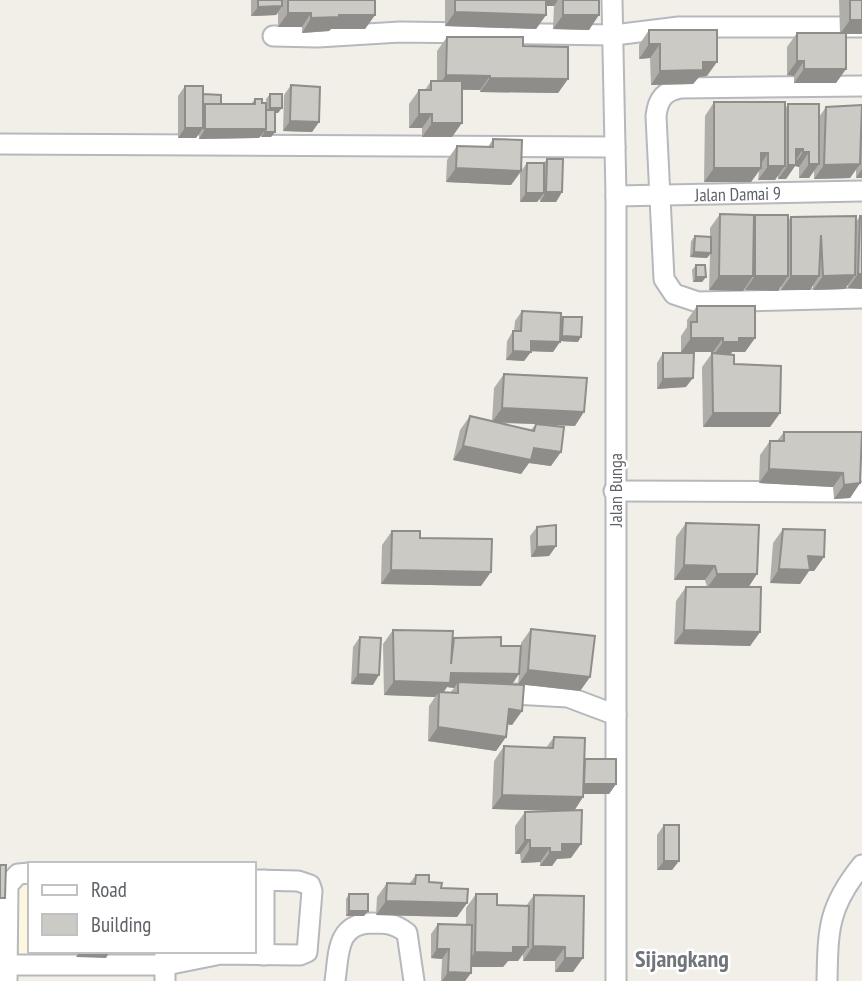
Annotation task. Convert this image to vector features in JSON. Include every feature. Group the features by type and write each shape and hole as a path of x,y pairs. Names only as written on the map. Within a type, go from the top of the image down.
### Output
{"street":[{"name":"Jalan Bunga","path":"612,0 616,196 616,981"},
{"path":"273,36 318,37 400,32 614,35 678,27 862,27"},
{"path":"862,86 681,88 665,93 657,105 656,116 664,279 674,294 698,302 862,298"},
{"path":"0,144 615,146"},
{"name":"Jalan Damai 9","path":"616,196 862,191"},
{"path":"614,491 862,492"},
{"path":"514,694 568,697 616,715"},
{"path":"827,981 828,934 834,907 845,886 862,865"},
{"path":"28,873 18,874 8,885 7,973 165,966 221,953 264,955 300,955 307,952 312,891 306,882 259,880 264,955"},
{"path":"335,981 341,941 345,933 360,923 388,922 407,933 414,981"}],"shaded area":[{"path":"14,881 28,882 28,953 160,953 160,961 12,960"}],"building":[{"path":"258,0 282,0 282,6 258,7"},
{"path":"288,0 375,0 375,15 311,18 311,13 288,13"},
{"path":"455,0 546,0 546,15 455,12"},
{"path":"563,0 599,0 599,15 563,15"},
{"path":"850,0 862,0 862,20 850,20"},
{"path":"649,30 717,30 717,62 703,62 703,70 660,71 660,44 649,44"},
{"path":"797,33 846,33 846,69 804,69 804,61 797,61"},
{"path":"447,37 523,37 523,46 568,47 568,79 446,75"},
{"path":"431,81 462,81 462,123 432,123 432,114 419,114 419,90 431,90"},
{"path":"291,85 320,87 319,122 290,121"},
{"path":"185,86 203,86 203,128 185,128"},
{"path":"203,94 221,95 221,104 205,104 203,107"},
{"path":"270,94 282,94 282,108 270,108"},
{"path":"255,99 262,99 262,103 266,103 266,129 205,129 205,104 255,104"},
{"path":"714,102 785,102 785,166 768,166 768,153 761,153 761,168 714,168"},
{"path":"788,104 819,104 819,164 809,164 809,152 796,149 796,165 788,165"},
{"path":"862,105 860,164 824,165 826,107"},
{"path":"266,110 275,110 275,132 265,132"},
{"path":"493,139 522,140 521,171 456,168 457,146 493,147"},
{"path":"547,159 563,159 562,192 546,192"},
{"path":"527,163 544,163 544,193 526,193"},
{"path":"720,214 754,215 753,276 719,276"},
{"path":"755,215 788,215 788,276 755,276"},
{"path":"856,216 855,275 823,276 821,235 819,276 791,276 791,217"},
{"path":"860,216 862,274 858,274"},
{"path":"695,236 711,237 711,253 694,252"},
{"path":"696,265 705,265 706,277 696,277"},
{"path":"697,306 755,306 755,338 723,342 723,338 691,338 691,322 697,322"},
{"path":"522,311 561,313 560,342 531,341 531,352 513,351 513,331 521,331"},
{"path":"563,317 582,317 581,337 562,336"},
{"path":"663,353 694,353 693,378 663,379"},
{"path":"712,353 734,355 734,364 781,366 780,413 713,413"},
{"path":"504,374 587,378 584,412 502,408"},
{"path":"470,416 534,431 536,424 564,427 561,452 534,448 531,460 463,446"},
{"path":"784,432 862,432 860,483 844,485 843,473 769,469 770,441 784,441"},
{"path":"686,523 759,525 757,574 717,574 715,566 684,565"},
{"path":"556,525 556,546 537,547 537,527"},
{"path":"783,529 825,530 824,557 808,556 810,570 779,569"},
{"path":"392,531 420,531 420,538 492,539 491,572 391,570"},
{"path":"686,587 761,587 760,632 684,630"},
{"path":"531,629 595,636 590,677 528,670"},
{"path":"393,630 453,631 451,664 454,638 501,637 501,646 521,646 519,674 451,673 450,683 394,681"},
{"path":"360,637 381,638 379,675 358,674"},
{"path":"458,682 524,685 522,711 509,709 506,737 438,727 439,692 458,693"},
{"path":"554,737 585,738 583,797 502,795 504,746 553,748"},
{"path":"585,759 616,759 616,784 584,784"},
{"path":"582,810 581,844 562,844 562,852 550,852 550,848 530,848 530,840 525,840 525,812"},
{"path":"664,825 679,825 679,861 664,861"},
{"path":"0,865 6,865 5,898 0,898"},
{"path":"416,875 429,875 429,882 442,883 441,888 468,889 467,903 386,901 387,883 415,884"},
{"path":"349,894 368,894 368,911 349,911"},
{"path":"476,894 497,894 497,905 529,906 528,947 513,947 513,953 475,952"},
{"path":"534,895 584,896 583,958 565,958 565,947 533,946"},
{"path":"438,924 472,925 471,973 448,972 449,949 437,949"}],"district":[{"name":"Sijangkang","path":"682,958"}]}
